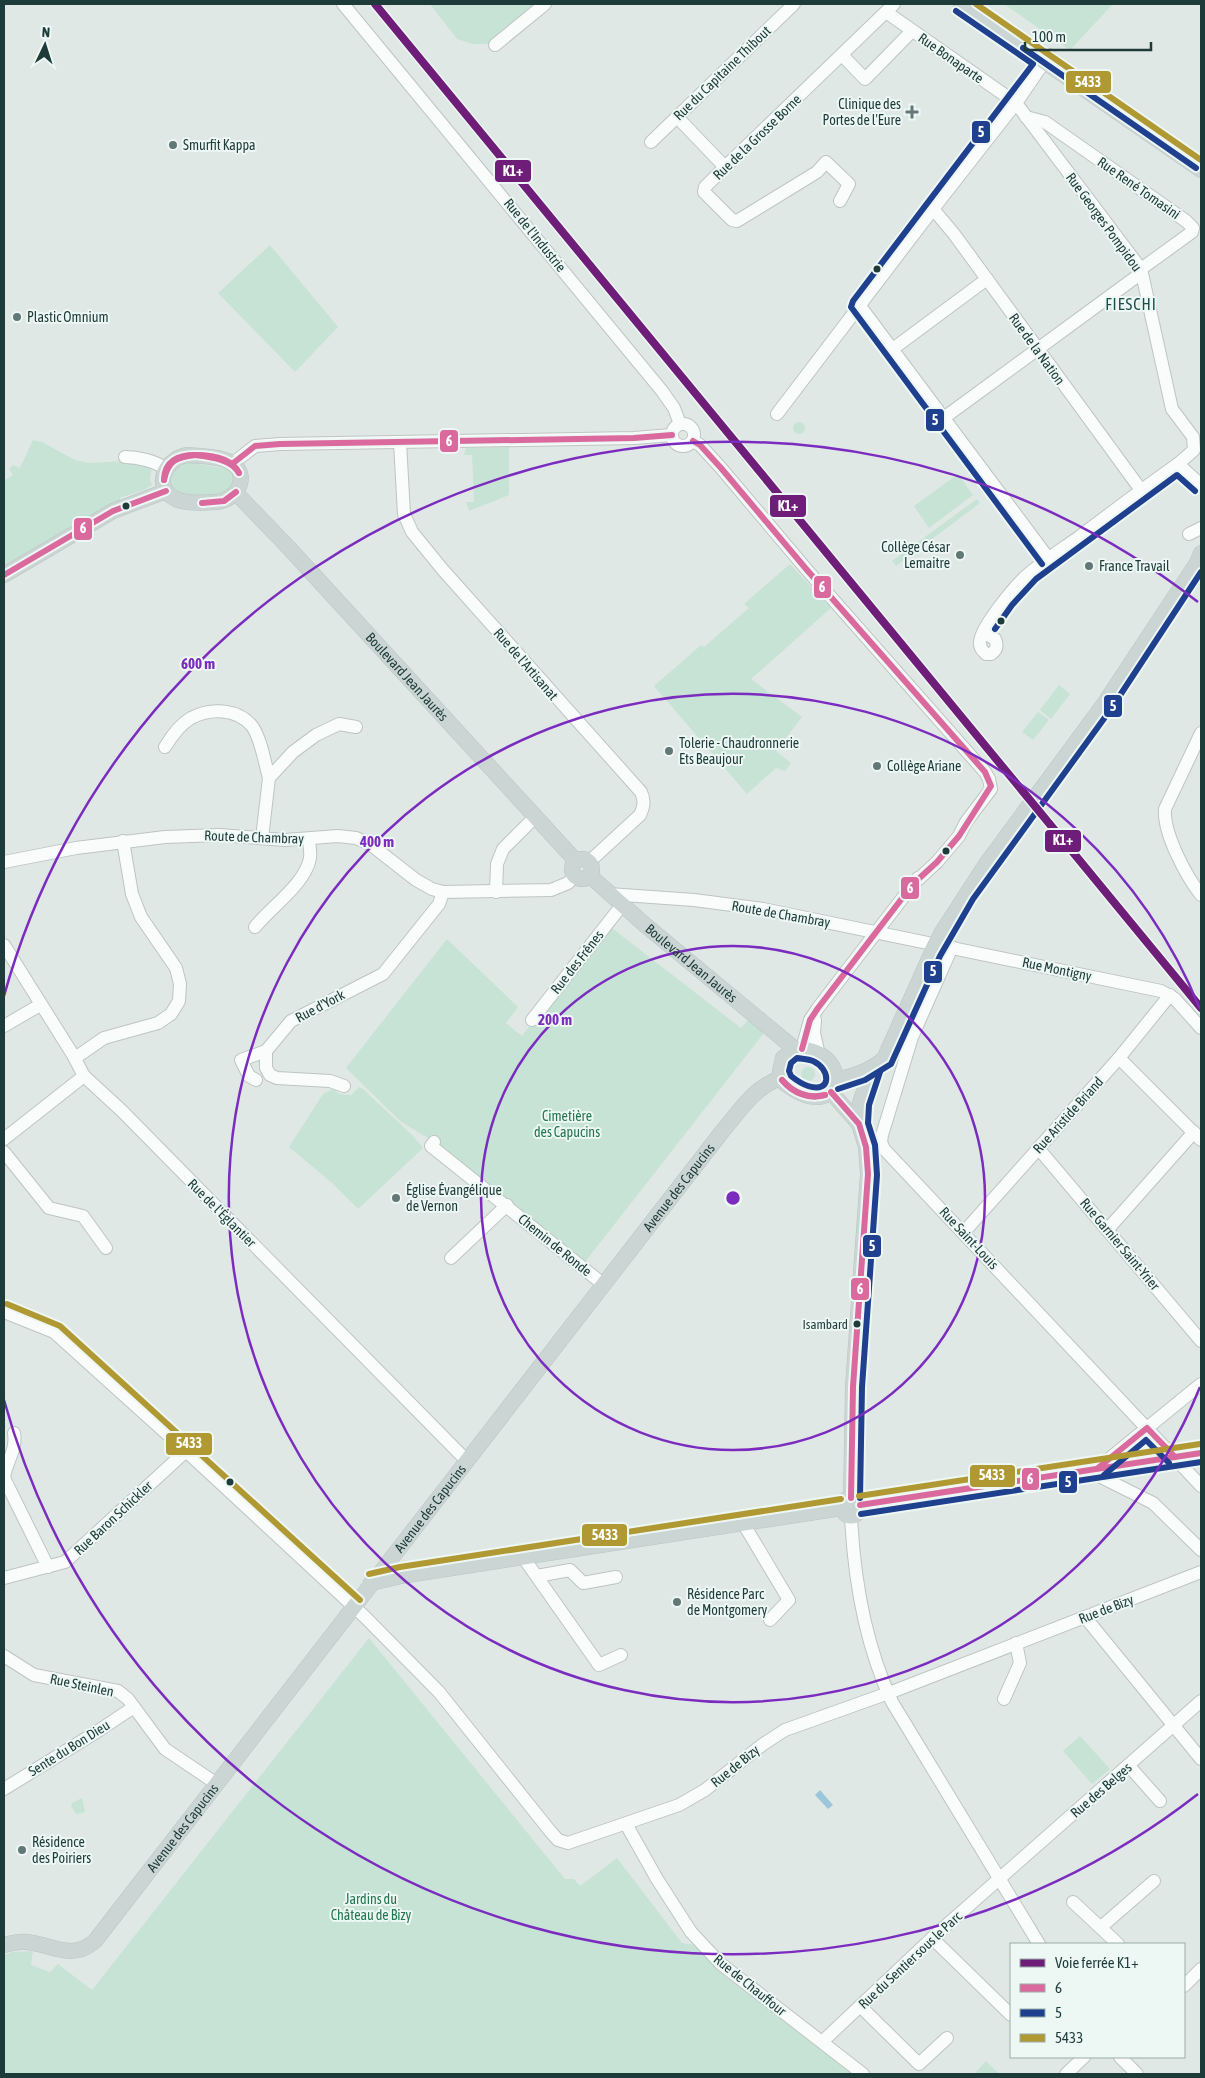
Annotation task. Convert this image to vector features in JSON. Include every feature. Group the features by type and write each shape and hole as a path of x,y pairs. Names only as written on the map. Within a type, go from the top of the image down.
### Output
{"main road":[{"path":"961,4 1047,59 1139,123 1201,170"},
{"path":"975,4 1047,59"},
{"path":"1139,123 1201,161"},
{"path":"186,455 218,459 232,464 239,473 241,481 236,493 222,501 198,502 179,500 166,490 165,468 173,460 186,455"},
{"path":"4,576 114,511 166,490"},
{"name":"Boulevard Jean Jaurès","path":"236,493 283,541 582,868 609,894 628,900 770,1030 775,1031 793,1052"},
{"path":"833,1086 872,1069 884,1059 942,932 986,864 1104,704 1197,563 1201,552"},
{"path":"825,1059 835,1069 833,1086 826,1096 812,1097 796,1091 780,1078 780,1065 793,1052 825,1059 849,1068 861,1066 892,1045"},
{"path":"858,1124 860,1103 872,1069"},
{"name":"Avenue des Capucins","path":"4,1945 26,1942 72,1952 87,1948 96,1940 386,1563 754,1093 768,1082 780,1078"},
{"path":"833,1086 858,1124 866,1147 868,1174 853,1387 851,1507"},
{"path":"371,1583 401,1576 1201,1453"},
{"path":"386,1563 401,1576"}],"street":[{"name":"Rue de l'Industrie","path":"343,4 662,391 674,408 680,424"},
{"path":"495,45 544,4"},
{"name":"Rue du Capitaine Thibout","path":"651,142 794,4"},
{"name":"Rue Bonaparte","path":"890,8 912,31 1016,103"},
{"name":"Rue de la Grosse Borne","path":"840,201 849,184 826,162 817,172 737,221 732,220 704,192 705,187 725,166 890,8"},
{"path":"842,55 865,79 912,31"},
{"path":"777,414 932,209 1016,103 1047,59"},
{"name":"Rue Georges Pompidou","path":"1016,103 1141,269 1172,409 1193,437 1194,450 1178,464"},
{"path":"677,116 725,166"},
{"name":"Rue René Tomasini","path":"1026,117 1045,122 1186,221 1193,228 1192,232 1141,269"},
{"name":"Rue de la Nation","path":"932,209 987,280 1141,490"},
{"path":"944,417 1136,277 1141,269"},
{"path":"894,348 987,280"},
{"path":"860,306 894,348 1049,559"},
{"path":"680,424 690,427 694,433 693,440 687,445 680,446 674,442 672,435 674,429 680,424"},
{"path":"232,464 255,446 634,438 672,435"},
{"path":"693,440 721,468 985,779 959,836 937,862 913,884 876,932 818,1008 793,1052"},
{"name":"Rue de l'Artisanat","path":"400,442 404,514 412,532 641,792 644,806 640,815 582,868"},
{"path":"125,457 134,457 165,468"},
{"path":"984,633 1000,606 1026,576 1178,464 1201,485"},
{"path":"1201,528 1189,534 1201,540"},
{"path":"165,747 174,732 190,719 221,711 243,718 252,727 269,778 262,838"},
{"path":"269,778 292,752 316,735 338,724 356,727"},
{"path":"1201,733 1164,809 1164,820 1180,859 1194,886 1201,895"},
{"path":"496,892 496,864 503,849 536,816"},
{"name":"Route de Chambray","path":"4,862 123,841 220,834 262,838 309,839 338,836 356,838 370,844 416,880 432,889 448,893 551,890 568,884 582,868"},
{"path":"255,927 267,911 299,883 310,858 309,839"},
{"path":"75,1058 104,1038 158,1023 171,1014 179,1001 180,984 176,968 141,917 132,894 123,841"},
{"name":"Rue d'York","path":"266,1051 291,1021 383,974 448,893"},
{"name":"Route de Chambray","path":"628,900 694,900 763,909 952,947"},
{"name":"Rue des Frênes","path":"532,1020 628,900"},
{"name":"Rue de l'Églantier","path":"4,945 75,1058 84,1076 122,1111 467,1461"},
{"name":"Rue Montigny","path":"952,947 1166,993"},
{"name":"Rue Saint-Louis","path":"952,947 912,1037 881,1142 884,1149 1201,1486"},
{"path":"1166,993 1201,1028"},
{"name":"Rue Aristide Briand","path":"964,1232 1119,1058 1166,993"},
{"path":"4,1026 40,1005"},
{"path":"818,1008 814,1033 825,1059"},
{"path":"256,1080 249,1076 242,1060 266,1051 266,1068 270,1074 277,1078 330,1081 344,1086"},
{"path":"1108,1229 1198,1136 1119,1058"},
{"path":"4,1139 84,1076"},
{"name":"Chemin de Ronde","path":"434,1142 431,1146 604,1284"},
{"name":"Rue Garnier Saint-Yrier","path":"1038,1148 1201,1341"},
{"path":"4,1152 50,1208 82,1216 106,1248"},
{"name":"Chemin de Ronde","path":"451,1258 507,1206"},
{"name":"Rue de Bizy","path":"4,1312 54,1332 354,1606 439,1692 558,1840 568,1843 680,1805 705,1790 762,1745 785,1730 887,1693 1201,1572"},
{"path":"1201,1384 1098,1468 1099,1476 1154,1503 1201,1550"},
{"path":"14,1433 16,1445 5,1467 4,1478 48,1567"},
{"name":"Rue Baron Schickler","path":"4,1578 66,1562 186,1451"},
{"path":"851,1507 862,1614 887,1693 1038,1943"},
{"path":"743,1523 790,1600 770,1620"},
{"path":"523,1557 598,1665 621,1655"},
{"path":"537,1576 570,1570 583,1584 616,1577"},
{"path":"1085,1617 1201,1759"},
{"path":"1004,1699 1020,1663 1016,1643"},
{"name":"Rue Steinlen","path":"4,1656 34,1675 118,1691 128,1699 165,1749 217,1784"},
{"name":"Rue des Belges","path":"999,1879 1129,1766 1201,1700"},
{"name":"Sente du Bon Dieu","path":"4,1789 134,1707"},
{"path":"1129,1766 1160,1801"},
{"name":"Rue de Chauffour","path":"626,1824 657,1880 691,1932 721,1964 864,2074"},
{"name":"Rue du Sentier sous le Parc","path":"822,2042 932,1938 999,1879"},
{"path":"1101,1927 1154,1881"},
{"path":"1073,1902 1117,1943"},
{"path":"932,1938 1010,2014"},
{"path":"1185,1985 1201,1969"},
{"path":"860,2006 918,2064 947,2038"},
{"path":"1066,2074 1083,2058"},
{"path":"1121,2058 1137,2074"}],"green space":[{"path":"430,4 538,4 487,44 473,44 457,39"},
{"path":"1004,4 1113,4 1070,50"},
{"path":"270,245 338,327 295,372 218,293"},
{"path":"797,422 801,422 805,428 801,434 797,434 793,430 793,426"},
{"path":"33,440 42,442 75,460 89,463 125,461 152,466 150,478 152,485 144,490 120,498 120,501 4,566 4,481 13,475 9,469 13,465 20,468"},
{"path":"509,447 509,495 469,511 466,502 474,502 472,455 464,455 466,448"},
{"path":"186,462 229,469 234,474 235,480 226,493 188,496 175,490 170,484 172,470"},
{"path":"958,474 973,495 929,528 914,506"},
{"path":"977,499 980,503 896,566 892,561"},
{"path":"790,564 831,608 751,679 802,717 776,751 791,763 785,771 776,768 747,794 654,686 701,645 704,647 749,608 744,604"},
{"path":"1059,685 1070,694 1051,719 1040,710"},
{"path":"1038,712 1049,720 1033,740 1022,732"},
{"name":"Cimetière des Capucins","path":"608,925 741,1028 748,1020 764,1033 585,1262 431,1140 400,1121 346,1068 447,939 518,1007 506,1023 522,1036"},
{"path":"813,1060 823,1065 828,1072 827,1080 825,1085 822,1087 813,1088 796,1082 797,1079 815,1086 826,1081 824,1071 812,1062"},
{"path":"808,1067 813,1069 815,1074 813,1079 808,1081 803,1079 801,1074 803,1069"},
{"path":"359,1087 413,1136 423,1148 358,1209 331,1182 289,1147 323,1094 333,1089 339,1094 351,1095"},
{"name":"Jardins du Château de Bizy","path":"369,1638 565,1879 574,1879 580,1886 617,1858 682,1943 695,1945 721,1973 852,2074 4,2074 4,1955 12,1952 33,1951 31,1965 50,1972 58,1964 92,1990"},
{"path":"1080,1736 1110,1769 1092,1784 1063,1751"},
{"path":"82,1798 85,1811 76,1814 71,1806 72,1803"},
{"path":"986,2061 999,2074 974,2074"}],"water":[{"path":"820,1790 833,1805 828,1809 815,1795"}],"rail line":[{"name":"K1+","path":"375,4 1201,1008"}],"transit line":[{"name":"5433","path":"976,4 1201,160"},
{"name":"5","path":"956,11 1033,64 853,301 851,307 1042,564"},
{"name":"5","path":"1023,48 1196,168"},
{"name":"6","path":"232,464 255,446 280,444 634,438 672,435"},
{"name":"6","path":"693,441 700,445 721,468 807,570 985,772 991,786 959,836 937,862 913,884 818,1008 810,1020 802,1049"},
{"name":"6","path":"164,480 166,468 173,460 183,456 195,455"},
{"name":"6","path":"164,480 168,468 174,461 195,455"},
{"name":"6","path":"195,455 226,462 239,473"},
{"name":"6","path":"195,455 220,458 231,464 239,473"},
{"name":"5","path":"995,629 1012,605 1036,579 1177,475 1195,491"},
{"name":"6","path":"4,575 113,511 166,491"},
{"name":"6","path":"202,503 224,501 236,492"},
{"name":"5","path":"838,1089 865,1080 891,1064 940,956 973,899 1111,709 1201,572"},
{"name":"5","path":"797,1058 811,1060 819,1065 826,1075 825,1084 816,1088 799,1082 791,1076 789,1071 791,1063 797,1058"},
{"name":"5","path":"860,1498 862,1387 877,1175 875,1145 868,1123 869,1105 880,1072"},
{"name":"6","path":"782,1080 796,1092 813,1096 825,1095"},
{"name":"6","path":"782,1080 791,1089 807,1096 825,1095"},
{"name":"6","path":"831,1092 859,1124 866,1147 868,1174 853,1387 851,1498"},
{"name":"5433","path":"7,1304 60,1326 360,1600"},
{"name":"6","path":"1098,1468 1147,1428 1175,1457"},
{"name":"5","path":"1104,1475 1146,1440 1169,1463"},
{"name":"5433","path":"859,1496 1200,1444"},
{"name":"6","path":"860,1505 1201,1453"},
{"name":"5","path":"861,1514 1201,1462"},
{"name":"5433","path":"369,1574 400,1567 841,1499"}],"place":[{"name":"Clinique des Portes de l'Eure","path":"912,112"},
{"name":"Smurfit Kappa","path":"173,145"},
{"name":"Plastic Omnium","path":"17,317"},
{"name":"Collège César Lemaitre","path":"960,555"},
{"name":"France Travail","path":"1089,566"},
{"name":"Tolerie - Chaudronnerie Ets Beaujour","path":"669,751"},
{"name":"Collège Ariane","path":"877,766"},
{"name":"Église Évangélique de Vernon","path":"396,1198"},
{"name":"Isambard","path":"857,1324"},
{"name":"Résidence Parc de Montgomery","path":"677,1602"},
{"name":"Résidence des Poiriers","path":"22,1850"}],"district":[{"name":"FIESCHI","path":"1131,304"}]}
